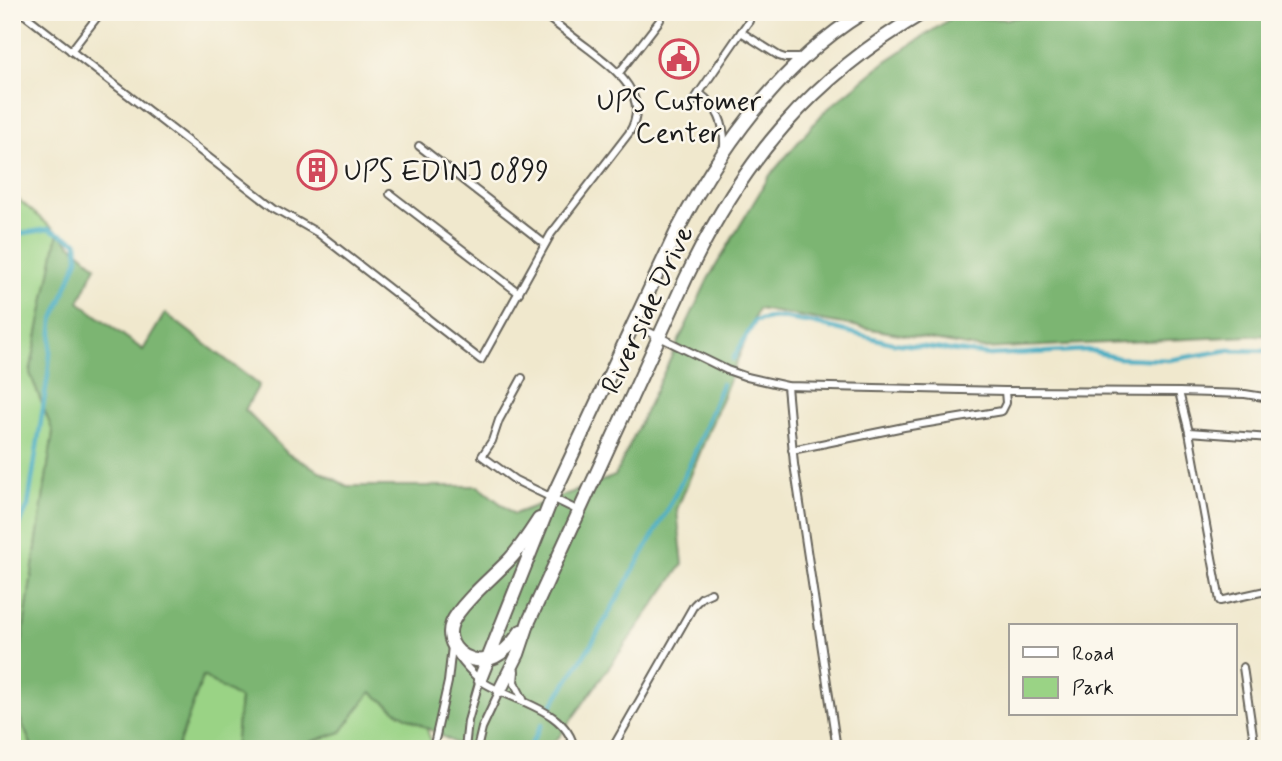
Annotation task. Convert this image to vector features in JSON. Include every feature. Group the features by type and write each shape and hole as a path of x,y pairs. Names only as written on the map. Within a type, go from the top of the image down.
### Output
{"street":[{"name":"Riverside Drive","path":"480,679 552,499 676,233 723,152 763,103 808,55 864,12"},
{"name":"Riverside Drive","path":"500,690 659,337 710,231 738,185 769,142 805,103 846,65 923,12"},
{"path":"529,621 510,646 486,660 466,657 452,644 449,632 454,618 513,556 552,499"}],"lane":[{"path":"12,18 19,12 274,208 318,233 481,360 545,244 632,128 636,114 628,83 619,73 541,12"},
{"path":"71,51 100,12"},
{"path":"619,73 660,20"},
{"path":"688,109 749,21"},
{"path":"741,32 785,58 808,55"},
{"path":"699,93 723,124 723,152"},
{"path":"419,146 545,244"},
{"path":"390,194 519,293"},
{"path":"632,324 727,370 787,386 1179,392 1245,394 1270,398"},
{"path":"522,378 482,456 515,480 579,511"},
{"path":"787,386 793,450 836,749"},
{"path":"793,450 904,427 1002,411 1006,404 1005,391"},
{"path":"1179,392 1189,432 1220,601 1270,590"},
{"path":"1189,432 1270,438"},
{"path":"612,749 694,605 711,593"},
{"path":"452,644 462,662 480,679 562,724 571,736 574,749"},
{"path":"433,749 448,682 452,644"},
{"path":"518,654 514,682 524,701"},
{"path":"1243,667 1255,749"},
{"path":"465,749 471,706 480,679"},
{"path":"477,749 485,720 500,690"}],"green space":[{"path":"1049,12 1270,12 1270,335 983,349 758,309 677,510 683,564 559,737 544,749 466,749 399,713 371,692 341,732 289,749 235,749 240,699 203,676 177,749 33,749 13,702 53,432 30,373 58,233 96,266 79,302 143,350 165,313 259,385 245,410 288,454 347,486 478,486 514,514 615,476 708,279 770,175 824,112 886,61 953,17 1006,19"},
{"path":"12,194 58,233 30,373 53,432 13,702 33,749 12,749"},
{"path":"203,676 240,699 235,749 177,749"},
{"path":"371,692 399,713 426,727 434,749 289,749 341,732"}],"waterway":[{"path":"12,235 49,229 77,242 78,259 53,321 48,375 28,506 12,542"},
{"path":"733,359 755,321 775,317 813,323 892,343 990,355 1088,350 1118,358 1169,360 1229,350 1270,351"},
{"path":"552,705 592,643 667,511 690,464 722,384"},
{"path":"528,749 542,724"}],"place":[{"name":"UPS Customer Center","path":"679,59"},
{"name":"UPS EDINJ 0899","path":"317,170"}]}
